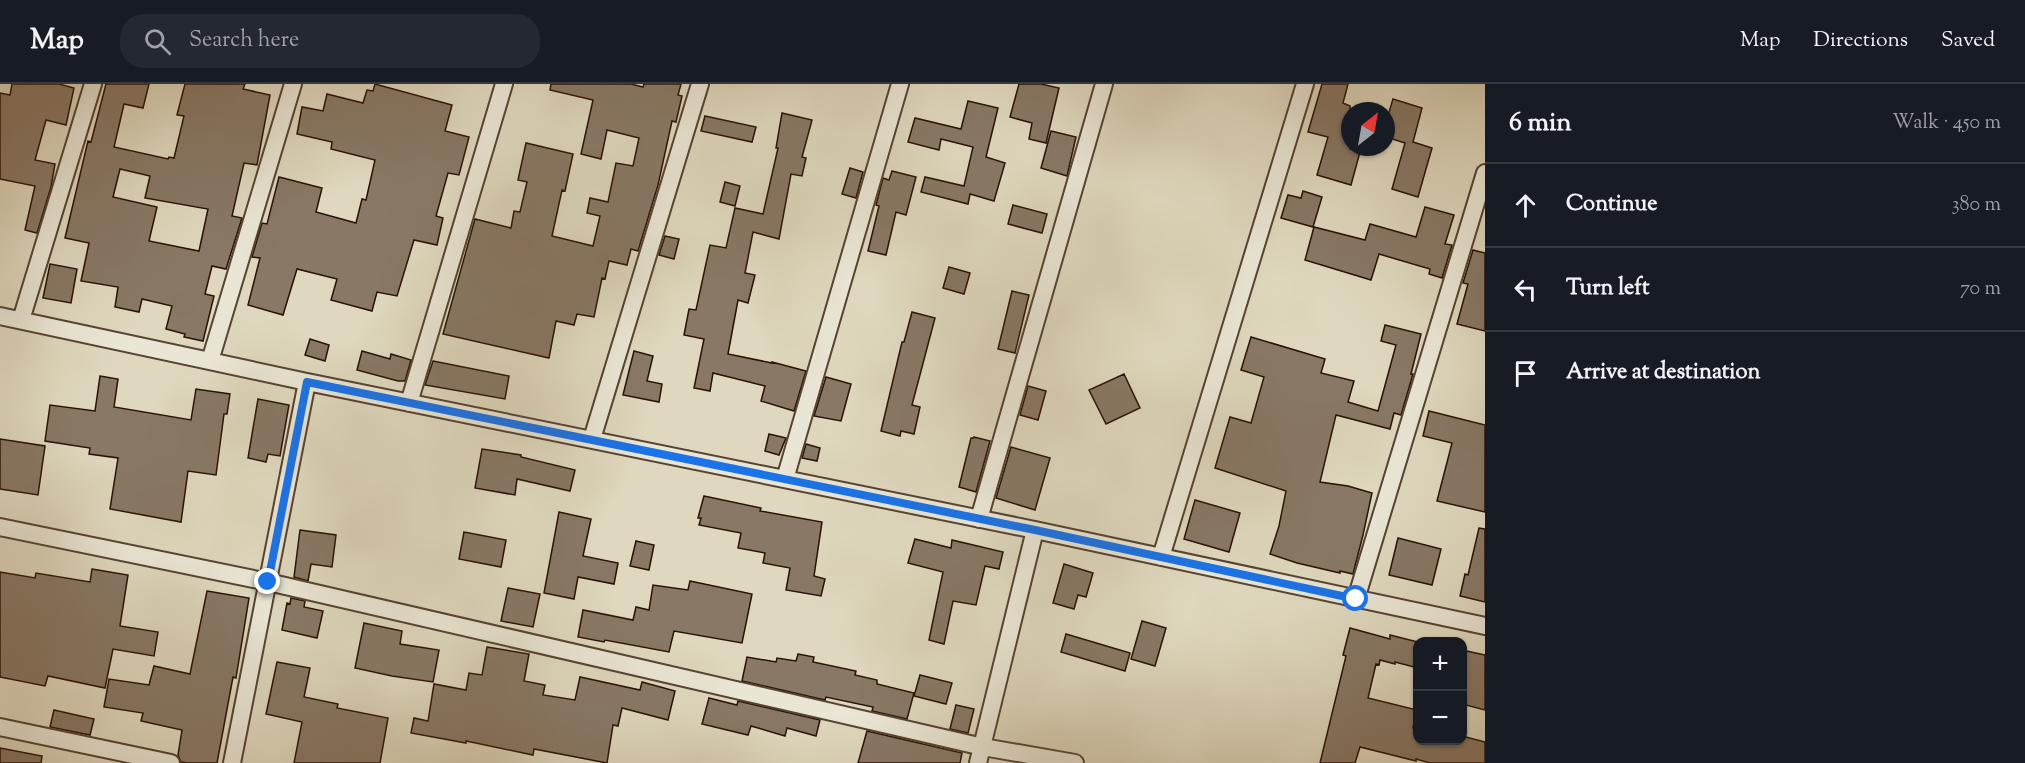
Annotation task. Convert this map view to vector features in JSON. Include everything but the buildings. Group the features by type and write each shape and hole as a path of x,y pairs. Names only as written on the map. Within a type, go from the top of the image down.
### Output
{"street":[{"path":"21,320 93,84"},
{"path":"210,361 293,84"},
{"path":"409,403 504,84"},
{"path":"592,439 700,84"},
{"path":"785,479 900,84"},
{"path":"979,519 1104,84"},
{"path":"1161,557 1305,84"},
{"path":"1356,599 1485,172"},
{"path":"0,316 307,382 1035,530 1485,626"},
{"path":"232,763 307,382"},
{"path":"0,527 268,582 980,755 1075,763"},
{"path":"980,755 1035,530"},
{"path":"0,727 171,763"}],"route":[{"path":"268,582 307,382 1035,530 1356,599"}]}
